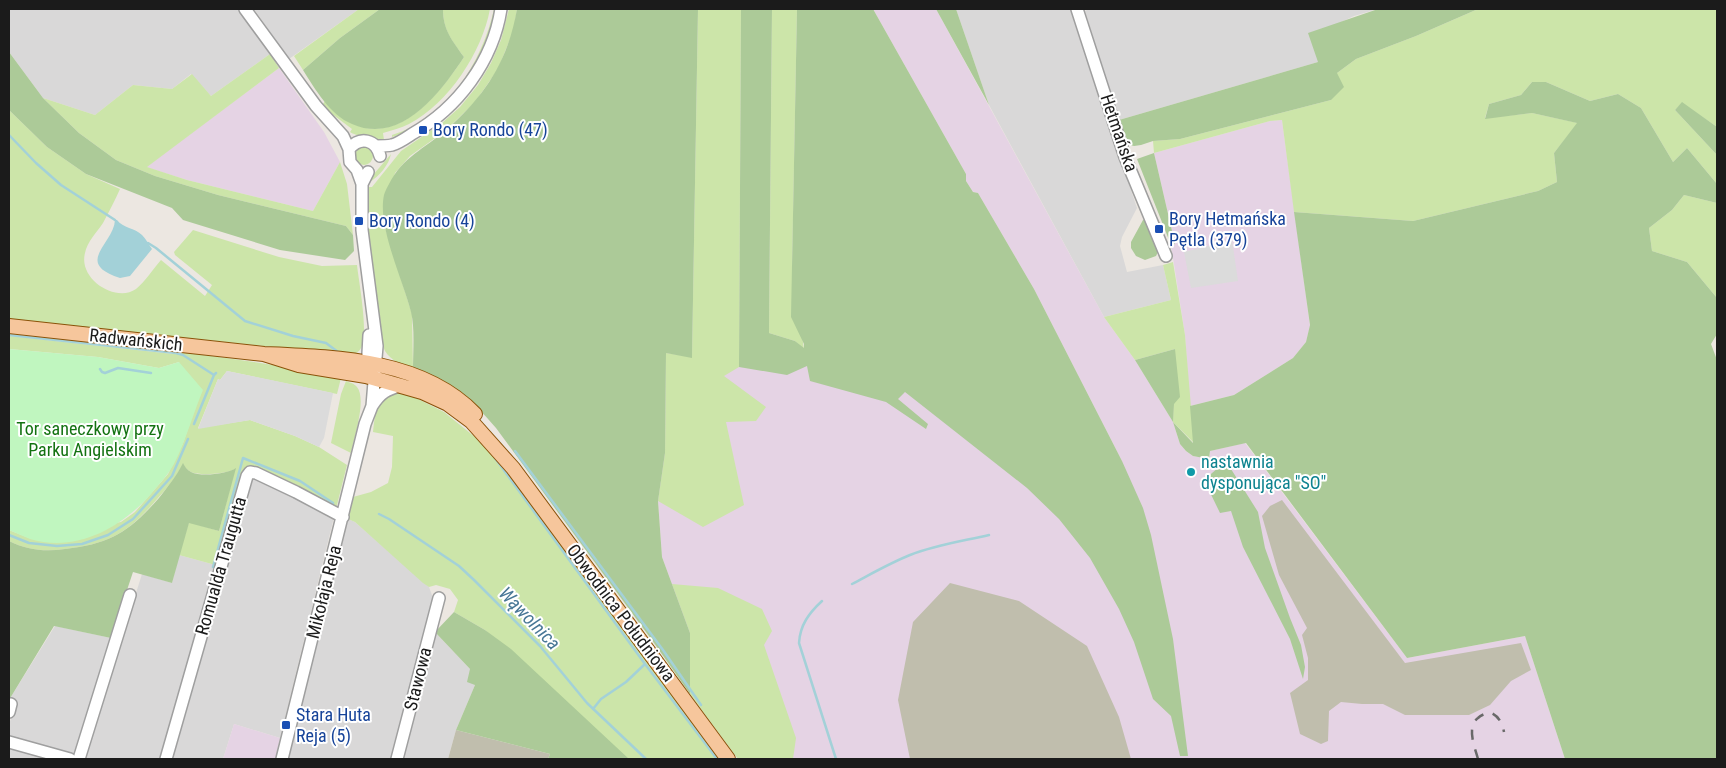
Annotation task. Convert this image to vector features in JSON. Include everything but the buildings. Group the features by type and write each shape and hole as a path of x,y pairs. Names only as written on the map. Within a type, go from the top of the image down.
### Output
{"main road":[{"name":"Radwańskich","path":"9,326 264,354 299,365 371,371 404,379"},
{"name":"Obwodnica Południowa","path":"404,379 440,387 463,403 479,419 498,443 513,468 728,759"}],"street":[{"path":"245,9 311,99 353,145"},
{"path":"378,151 422,129 449,108 470,83 486,57 492,43 501,9"},
{"name":"Hetmańska","path":"1077,9 1125,156 1166,256"},
{"path":"353,145 366,140 378,151"},
{"path":"353,145 350,162 363,171 376,166 378,151"},
{"name":"Mikołaja Reja","path":"282,759 365,424 371,371 377,346 362,230 363,171"},
{"name":"Mikołaja Reja","path":"365,424 372,406 370,299"},
{"path":"372,406 380,395 404,379 388,362 377,346"},
{"name":"Romualda Traugutta","path":"166,759 247,476 250,472 256,473 343,517"},
{"path":"80,759 130,596"},
{"name":"Stawowa","path":"397,759 439,598"},
{"path":"9,742 70,759"}],"shaded area":[{"path":"9,9 238,9 270,54 211,96 191,74 172,89 133,85 95,115 43,98 9,52"},
{"path":"254,9 359,9 289,59"},
{"path":"873,9 936,9 1104,317 1135,360 1173,422 1180,444 1186,451 1193,456 1209,459 1210,451 1245,443 1407,658 1525,636 1565,759 750,759 690,633 662,557 658,501 665,453 666,353 807,366 804,344 1122,461 1034,289 978,193 973,192 966,181 966,174"},
{"path":"956,9 1070,9 1137,208 1122,237 1120,246 1127,272 1163,265 1171,300 1104,317 989,105"},
{"path":"1089,9 1378,9 1354,16 1335,25 1318,62 1119,120 1085,11"},
{"path":"279,68 324,132 340,162 313,211 187,180 146,167"},
{"path":"1282,120 1310,326 1306,342 1293,358 1234,395 1190,406 1185,335 1171,245 1175,244 1154,153 1270,121"},
{"path":"1232,240 1238,281 1191,288 1184,252"},
{"path":"227,371 333,393 324,438 319,447 250,420 198,429 218,379 220,380"},
{"path":"250,476 258,477 334,517 280,738 234,724 223,759 172,759"},
{"path":"1282,500 1405,663 1521,643 1531,670 1511,681 1490,705 1469,715 1405,715 1383,704 1341,702 1329,711 1328,741 1321,744 1300,734 1290,693 1308,680 1308,658 1302,635 1307,628 1279,575 1262,516 1270,506"},
{"path":"348,519 355,522 429,587 433,598 392,759 287,759"},
{"path":"179,555 219,566 162,759 84,758 142,574 172,583"},
{"path":"950,583 1019,601 1087,646 1119,717 1131,759 910,759 898,700 913,622"},
{"path":"55,626 111,638 75,756 9,738 9,724 15,707 9,700"},
{"path":"435,632 470,669 475,685 456,730 448,759 401,759"},
{"path":"234,724 280,738 275,759 223,759"},
{"path":"456,730 550,754 548,759 448,759"},
{"path":"9,747 51,759 9,759"}],"green space":[{"path":"359,9 380,9 340,38 303,70 294,56"},
{"path":"380,9 443,9 446,29 464,57 444,85 418,112 403,122 387,128 370,129 344,120 330,108 303,70 340,38"},
{"path":"443,9 490,9 480,42 462,75 450,90 424,115 400,128 383,133 384,140 367,138 350,132 352,129 332,114 323,104 325,101 345,119 365,128 384,128 403,121 420,110 451,76 464,57 446,29"},
{"path":"494,9 497,9 486,44 470,74 460,88 448,100 430,115 459,86 471,68 481,49"},
{"path":"509,9 517,9 514,29 498,69 475,102 445,131 410,156 395,173 383,221 412,314 413,369 401,365 390,358 381,340 367,240 369,187 372,187 401,151 442,123 460,107 478,85 491,63 501,40"},
{"path":"517,9 698,9 692,358 666,353 665,453 658,501 662,557 690,633 690,694 496,428 460,392 439,379 413,369 412,318 387,237 383,208 384,194 395,175 407,160 446,130 483,90 493,76 508,45"},
{"path":"698,9 741,9 739,367 724,376 766,407 756,421 726,422 744,505 703,527 658,501 665,453 666,353 692,357"},
{"path":"741,9 772,9 769,333 795,341 804,348 804,344 791,317 797,9 873,9 966,174 966,181 973,192 978,193 1034,289 1122,461 1143,508 1151,535 1173,639 1188,756 1180,756 1171,716 1153,699 1134,642 1119,609 1090,558 1059,519 1027,488 905,392 898,399 928,424 926,429 886,402 810,381 807,366 787,375 739,367"},
{"path":"772,9 797,9 792,270 804,349 795,341 769,333"},
{"path":"936,9 956,9 989,105"},
{"path":"1378,9 1478,9 1356,59 1337,73 1344,87 1331,100 1180,139 1153,141 1134,146 1127,144 1119,120 1318,62 1308,33"},
{"path":"1478,9 1717,9 1717,127 1682,103 1675,110 1717,155 1717,184 1687,148 1673,162 1641,108 1618,94 1590,101 1546,82 1532,82 1521,95 1489,104 1485,118 1532,113 1578,123 1554,153 1557,182 1538,191 1413,221 1294,212 1282,120 1270,121 1154,153 1153,141 1180,139 1331,100 1337,73 1356,59"},
{"path":"9,52 43,98 79,133 116,160 155,176 218,195 346,226 353,235 354,251 345,260 280,250 183,220 172,208 86,174 47,147 9,110"},
{"path":"270,54 279,68 147,167 187,180 313,211 340,162 347,184 353,235 346,226 218,195 155,176 116,160 79,133 43,98 95,115 133,85 172,89 192,74 211,96"},
{"path":"1532,82 1546,82 1590,101 1618,94 1641,108 1673,162 1687,148 1717,184 1717,203 1684,195 1672,210 1649,228 1652,251 1687,262 1717,298 1717,334 1711,344 1717,360 1717,759 1565,759 1525,636 1407,658 1246,443 1210,451 1209,459 1193,456 1180,444 1173,422 1193,443 1190,406 1234,395 1293,358 1306,342 1310,325 1294,212 1413,221 1538,191 1557,182 1554,153 1577,123 1532,113 1485,119 1489,104 1521,95"},
{"path":"1682,102 1717,127 1717,155 1675,110"},
{"path":"9,110 47,147 86,174 120,189 103,223 92,237 85,253 84,263 87,272 100,286 109,291 128,293 136,289 146,279 161,260 205,296 212,285 175,255 174,252 193,230 279,257 322,266 357,265 364,321 363,341 360,349 352,355 288,351 283,348 9,319"},
{"path":"428,117 406,131 392,137 392,135 412,127"},
{"path":"364,147 370,150 373,156 370,162 364,165 358,162 355,156 358,150"},
{"path":"1154,153 1175,244 1171,245 1137,159"},
{"path":"391,154 383,170 370,182 373,175"},
{"path":"1684,195 1717,203 1717,298 1687,262 1652,251 1649,228 1672,210"},
{"path":"1145,219 1158,252 1156,256 1145,260 1136,256 1131,248 1131,242"},
{"path":"1173,262 1185,335 1194,443 1173,422 1175,349 1135,360 1104,317 1171,300 1163,265"},
{"path":"9,336 173,354 181,352 281,366 341,378 337,394 227,371 220,380 218,379 198,428 250,420 319,447 347,465 334,517 291,493 250,476 219,566 179,555 189,522 219,531 235,469 219,473 200,474 190,471 183,464 168,486 138,520 107,540 81,547 58,550 36,550 9,541 9,530 29,538 121,522 135,512 168,474 190,423 179,362 159,368 98,357 9,349"},
{"name":"Tor saneczkowy przy Parku Angielskim","path":"9,349 98,357 159,368 179,362 203,390 172,468 139,506 112,527 81,540 64,543 30,539 9,530"},
{"path":"1175,349 1180,397 1174,404 1173,422 1135,360"},
{"path":"346,381 357,387 361,400 359,419 351,453 331,443 341,394"},
{"path":"395,391 420,396 420,400 444,412 491,450 719,759 548,759 572,708 485,630 454,612 458,600 450,589 436,585 429,587 423,583 355,522 348,519 353,497 371,492 388,483 392,467 393,436 373,432 375,417 380,404"},
{"path":"1226,461 1258,512 1265,548 1301,645 1305,667 1303,679 1290,639 1243,547 1231,511 1220,513 1204,480"},
{"path":"183,463 186,468 195,474 207,475 236,468 219,531 189,523 172,583 133,572 111,638 54,626 9,700 9,541 36,550 58,550 81,547 107,540 128,528 148,510 178,473"},
{"path":"672,584 718,588 762,609 772,631 764,645 796,738 793,759 738,759 690,694 690,633"},
{"path":"454,612 485,630 511,649 629,759 548,759 550,754 456,730 475,685 467,682 470,669 435,632"}],"water":[{"path":"115,220 139,233 145,238 152,249 130,276 120,278 106,272 99,266 98,259 113,229"}],"waterway":[{"path":"9,135 61,185 115,220"},
{"path":"148,243 245,321 293,336 326,343 338,352"},
{"path":"9,335 176,353 183,355 214,375 216,373"},
{"path":"100,369 105,373 118,368 151,373"},
{"path":"194,424 214,375"},
{"path":"9,535 29,543 57,546 82,544 108,535 133,519 172,476 188,439"},
{"path":"515,451 663,650 701,705"},
{"path":"213,567 243,458 300,481 333,503"},
{"path":"495,458 645,664 717,759"},
{"name":"Wąwolnica","path":"379,514 459,566 540,646 587,703 646,759"},
{"path":"852,584 910,555 939,546 989,535"},
{"path":"822,601 806,620 801,631 799,643 836,759"},
{"path":"593,709 601,699 626,682 645,664"}],"railway":[{"path":"1478,759 1472,732 1474,722 1489,712 1499,719 1504,732"}],"place":[{"name":"Bory Rondo (47)","path":"423,130"},
{"name":"Bory Rondo (4)","path":"359,221"},
{"name":"Bory Hetmańska Pętla (379)","path":"1159,229"},
{"name":"nastawnia dysponująca \"SO\"","path":"1191,472"},
{"name":"Stara Huta Reja (5)","path":"286,725"}]}
